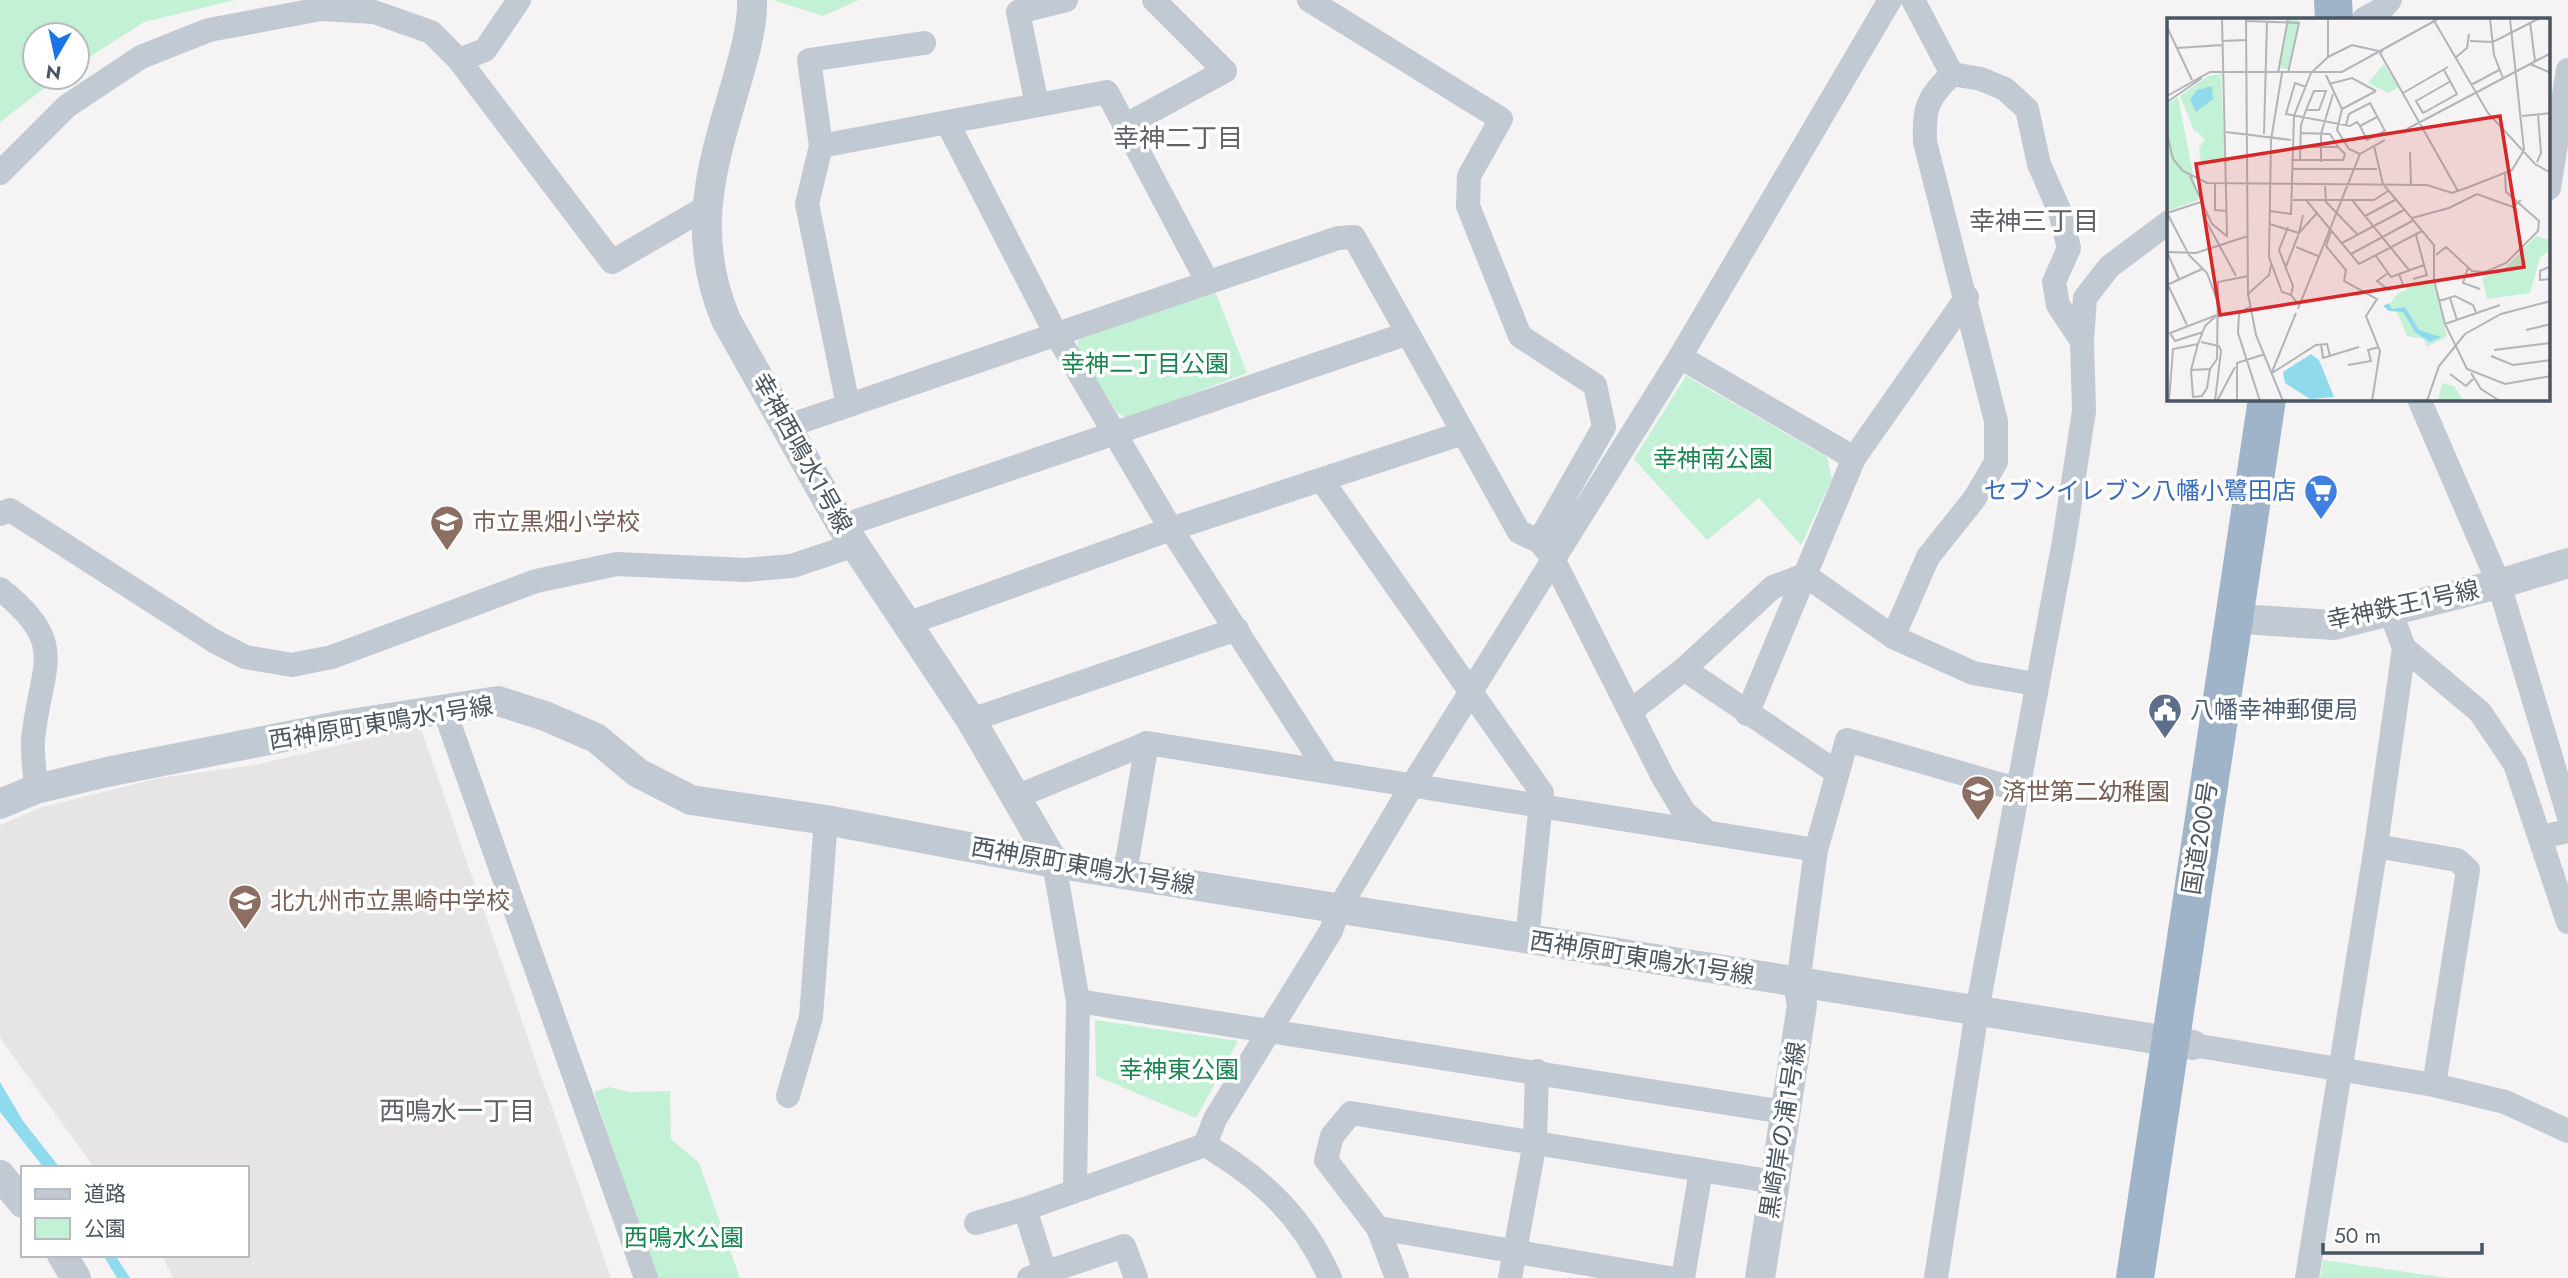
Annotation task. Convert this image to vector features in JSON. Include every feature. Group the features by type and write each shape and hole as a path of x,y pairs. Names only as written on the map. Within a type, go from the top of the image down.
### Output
{"highway":[{"path":"2312,0 2312,18"},
{"path":"2333,0 2334,18"},
{"name":"国道200号","path":"2134,1278 2181,1044 2245,617 2267,401"},
{"name":"国道200号","path":"2245,617 2290,401"},
{"name":"国道200号","path":"2158,1278 2181,1044"}],"street":[{"path":"459,60 485,50 519,0"},
{"name":"幸神西鳴水1号線","path":"751,0 740,68 710,173 705,208 706,252 715,294 726,320 848,536 909,623 971,720 1054,863"},
{"path":"1037,105 1018,12 1066,0"},
{"path":"1124,126 1225,71 1154,0"},
{"path":"1205,1145 1215,1119 1331,931 1339,908 1470,690 1546,549 1604,427 1595,385 1520,336 1468,206 1469,176 1501,119 1309,0"},
{"path":"1546,549 1680,357 1890,0"},
{"path":"1913,0 1952,74"},
{"path":"2366,18 2382,9 2390,0"},
{"path":"0,173 67,106 141,57 209,30 321,9 374,12 430,33 459,60 612,262 705,208"},
{"path":"848,405 807,204 821,146 809,60 924,44"},
{"path":"2550,184 2565,120 2568,70"},
{"path":"1893,637 1928,558 1975,498 1996,462 1996,421 1967,297 1925,142 1924,119 1928,97 1952,74"},
{"path":"1952,74 1981,79 2005,89 2027,109 2039,164 2060,212 2069,248 2053,282 2058,305 2082,341"},
{"path":"821,146 1107,92 1207,282"},
{"path":"948,124 1056,334 1171,529 1327,771"},
{"path":"1936,1278 1977,1011 2035,684 2064,541 2084,411 2082,341 2085,298 2109,267 2167,224"},
{"path":"788,426 1338,238 1354,237 1519,532 1546,549 1684,812 1706,831"},
{"path":"1747,715 1854,458 1967,297"},
{"path":"0,514 10,510 214,641 245,657 292,665 332,657 536,581 617,564 745,570 792,566 848,536 1114,431 1406,334"},
{"path":"1680,357 1854,458"},
{"path":"2420,401 2499,584 2568,814"},
{"path":"909,623 1171,529 1323,482 1463,433"},
{"path":"1323,482 1542,793 1527,939"},
{"name":"幸神鉄王1号線","path":"2245,617 2334,625 2568,564"},
{"path":"1631,711 1684,669 1773,587 1805,575"},
{"path":"1805,575 1893,637 1973,673 2035,684"},
{"path":"0,589 28,611 46,642 46,673 33,743 36,789"},
{"path":"2308,1278 2376,846 2404,648 2390,610"},
{"path":"971,720 1237,629"},
{"path":"2404,648 2480,712 2515,764 2568,922"},
{"path":"1684,669 1747,715 1836,772"},
{"name":"西神原町東鳴水1号線","path":"0,804 36,789 107,772 344,725 498,701 545,716 596,738 638,773 691,800 826,820 1054,863 2181,1044"},
{"path":"444,709 646,1278"},
{"path":"1798,983 1816,850 1847,740 2016,789"},
{"path":"1125,873 1147,743"},
{"path":"1016,797 1147,743 1816,850"},
{"path":"788,1096 811,1017 826,820"},
{"path":"2541,836 2568,831"},
{"path":"2376,846 2457,860 2468,870 2434,1085"},
{"path":"1054,863 1078,1001 1075,1189"},
{"name":"黒崎岸の浦1号線","path":"1760,1278 1802,1005 1798,983"},
{"path":"1078,1001 1537,1071 1784,1112"},
{"path":"2181,1044 2434,1085 2505,1102 2568,1131"},
{"path":"1510,1278 1535,1142 1537,1071"},
{"path":"1397,1278 1378,1228 1326,1160 1332,1136 1351,1113 1775,1182"},
{"path":"976,1223 1025,1209 1205,1145 1244,1167 1282,1201 1330,1278"},
{"path":"1683,1278 1701,1170"},
{"path":"0,1175 21,1201"},
{"path":"1025,1209 1037,1275 1124,1246 1136,1278"},
{"path":"1378,1228 1515,1254 1669,1278"},
{"path":"63,1257 76,1278"}],"shaded area":[{"name":"北九州市立黒崎中学校","path":"420,726 611,1278 173,1278 163,1257 248,1257 248,1166 94,1166 12,1055 0,1037 0,825 42,807 159,778 255,765"}],"green space":[{"path":"0,0 235,0 144,22 91,56 91,21 21,21 21,91 41,91 0,122"},
{"path":"773,0 859,0 823,16"},
{"name":"幸神二丁目公園","path":"1215,291 1247,373 1128,418 1117,413 1077,349 1078,340"},
{"name":"幸神南公園","path":"1686,376 1827,457 1832,479 1801,545 1759,498 1707,540 1634,459"},
{"name":"幸神東公園","path":"1095,1020 1238,1041 1196,1118 1096,1076"},
{"name":"西鳴水公園","path":"608,1087 630,1092 670,1091 671,1139 699,1163 740,1278 655,1278 594,1092"},
{"path":"2323,1260 2448,1278 2320,1278"}],"water":[{"path":"0,1082 23,1121 58,1166 42,1166 0,1112"},
{"path":"104,1257 116,1257 130,1278 117,1278"}],"place":[{"name":"セブンイレブン八幡小鷺田店","path":"2321,521"},
{"name":"市立黒畑小学校","path":"447,552"},
{"name":"八幡幸神郵便局","path":"2165,740"},
{"name":"済世第二幼稚園","path":"1978,822"},
{"name":"北九州市立黒崎中学校","path":"245,931"}],"district":[{"name":"幸神二丁目","path":"1178,138"},
{"name":"幸神三丁目","path":"2034,221"},
{"name":"西鳴水一丁目","path":"457,1111"}]}
